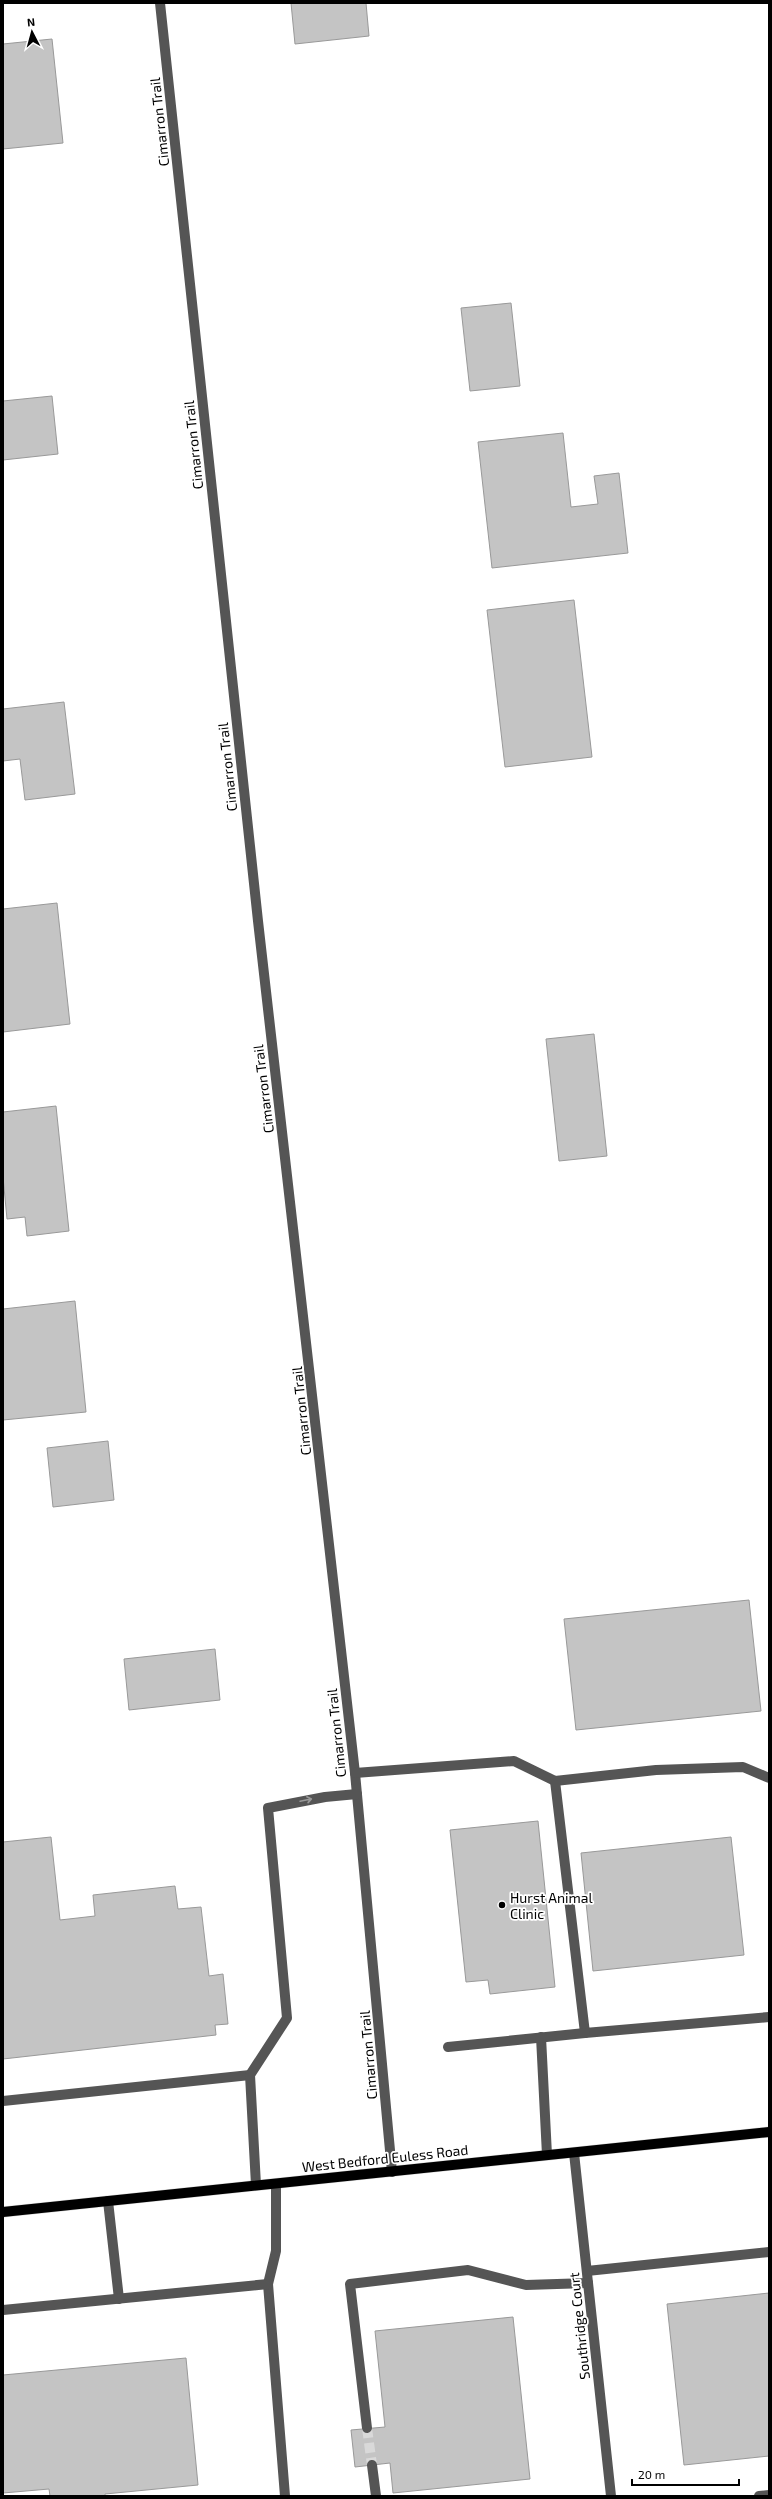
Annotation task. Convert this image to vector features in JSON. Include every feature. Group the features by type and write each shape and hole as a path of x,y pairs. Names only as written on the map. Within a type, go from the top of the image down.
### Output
{"main road":[{"name":"West Bedford Euless Road","path":"3,2212 769,2132"}],"street":[{"name":"Cimarron Trail","path":"160,3 257,913 355,1772 392,2172"},
{"path":"355,1772 514,1761 555,1781 656,1770 743,1767 769,1778"},
{"path":"555,1781 585,2033"},
{"path":"256,2185 250,2075 287,2018 268,1808 325,1796 357,1794"},
{"path":"448,2047 769,2017"},
{"path":"541,2038 546,2155"},
{"path":"3,2101 250,2075"},
{"name":"Southridge Court","path":"574,2152 611,2496"},
{"path":"276,2184 276,2250 268,2284 285,2496"},
{"path":"108,2201 119,2298"},
{"path":"587,2271 769,2252"},
{"path":"367,2428 350,2284 468,2270 526,2285 588,2283"},
{"path":"3,2310 268,2284"},
{"path":"372,2465 376,2496"},
{"path":"759,2496 769,2495"}],"building":[{"path":"291,3 366,3 369,36 295,44"},
{"path":"52,39 63,143 3,149 3,44"},
{"path":"511,303 520,386 470,391 461,308"},
{"path":"52,396 58,454 3,460 3,401"},
{"path":"563,433 571,507 598,504 594,476 619,473 628,553 492,568 478,442"},
{"path":"574,600 592,757 505,767 487,610"},
{"path":"64,702 75,794 25,800 20,759 3,761 3,709"},
{"path":"57,903 70,1024 3,1032 3,909"},
{"path":"594,1034 607,1156 559,1161 546,1039"},
{"path":"56,1106 69,1231 27,1236 25,1217 7,1219 3,1177 3,1112"},
{"path":"75,1301 86,1412 3,1420 3,1309"},
{"path":"108,1441 114,1500 53,1507 47,1448"},
{"path":"749,1600 761,1711 576,1730 564,1619"},
{"path":"215,1649 220,1700 129,1710 124,1659"},
{"name":"Hurst Animal Clinic","path":"538,1821 555,1987 490,1994 488,1980 466,1982 450,1830"},
{"path":"51,1837 60,1920 95,1916 93,1895 175,1886 178,1909 201,1907 209,1976 223,1974 228,2024 215,2025 216,2035 3,2059 3,1842"},
{"path":"731,1837 744,1955 593,1971 581,1853"},
{"path":"769,2293 769,2456 684,2465 667,2304"},
{"path":"513,2317 530,2479 393,2493 390,2463 355,2467 351,2430 385,2427 375,2331"},
{"path":"186,2358 198,2485 105,2494 105,2496 50,2496 49,2489 3,2493 3,2375"}],"tunnel":[{"path":"367,2428 372,2465"}],"place":[{"name":"Hurst Animal Clinic","path":"502,1905"}]}
